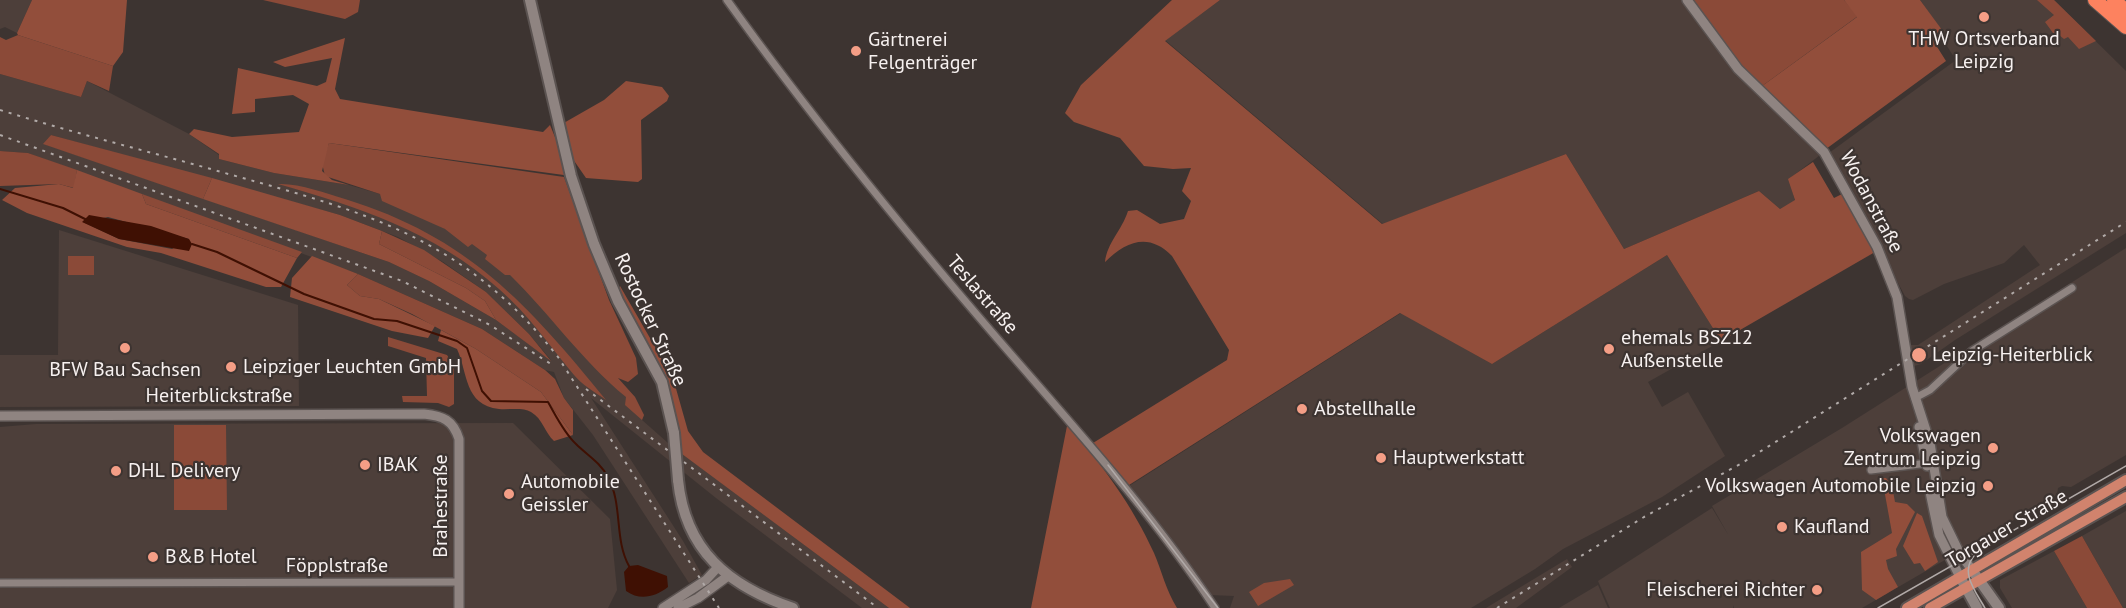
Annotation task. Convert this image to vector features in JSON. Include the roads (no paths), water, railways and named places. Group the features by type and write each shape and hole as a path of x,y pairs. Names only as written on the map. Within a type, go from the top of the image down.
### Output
{"highway":[{"path":"2095,0 2126,27"},
{"path":"2114,0 2126,10"}],"main road":[{"name":"Rostocker Straße","path":"530,0 553,109 577,195 618,301 662,382 674,433 684,515 690,530 718,567 728,576 760,596 792,608"},
{"name":"Torgauer Straße","path":"1907,608 2126,480"},
{"name":"Torgauer Straße","path":"1930,608 2126,497"},
{"name":"Wodanstraße","path":"1972,570 1999,608"},
{"name":"Wodanstraße","path":"1960,577 1977,608"}],"street":[{"name":"Teslastraße","path":"727,0 808,113 1121,482 1215,608"},
{"name":"Wodanstraße","path":"1687,0 1738,69 1824,152 1877,247 1897,297 1914,398 1942,517 1959,552 1972,570"},
{"path":"1914,398 1936,386 1972,351 2072,288"},
{"name":"Heiterblickstraße","path":"0,416 437,415"},
{"name":"Brahestraße","path":"437,415 451,423 459,439 459,608"},
{"name":"Wodanstraße","path":"1929,463 1939,535 1960,577"},
{"path":"1871,470 1929,463"},
{"path":"663,608 706,580 718,567"},
{"path":"678,608 698,598 728,576"},
{"name":"Föpplstraße","path":"0,583 459,582"}],"waterway":[{"path":"0,189 63,208 85,219"},
{"path":"192,244 217,252 304,294 374,319 397,321 457,341 467,348 482,391 491,401 548,402 568,435 608,477 616,499 624,556 629,566"}],"tram line":[{"path":"1108,465 1218,608"},
{"path":"1878,608 2126,466"},
{"path":"1976,554 1969,567 1970,581 1985,608"}],"railway":[{"path":"0,110 328,203 412,236 450,258 487,284 523,317 558,357 719,608"},
{"path":"0,135 402,281 490,325 554,366"},
{"path":"1497,608 1644,517 1742,463 2126,222"},
{"path":"586,389 670,452"},
{"path":"684,462 878,608"}],"place":[{"name":"THW Ortsverband Leipzig","path":"1984,17"},
{"name":"Gärtnerei Felgenträger","path":"856,51"},
{"name":"BFW Bau Sachsen","path":"125,348"},
{"name":"ehemals BSZ12 Außenstelle","path":"1609,349"},
{"name":"Leipzig-Heiterblick","path":"1919,355"},
{"name":"Leipziger Leuchten GmbH","path":"231,367"},
{"name":"Abstellhalle","path":"1302,409"},
{"name":"Volkswagen Zentrum Leipzig","path":"1993,448"},
{"name":"Hauptwerkstatt","path":"1381,458"},
{"name":"IBAK","path":"365,465"},
{"name":"DHL Delivery","path":"116,471"},
{"name":"Volkswagen Automobile Leipzig","path":"1988,486"},
{"name":"Automobile Geissler","path":"509,494"},
{"name":"Kaufland","path":"1782,527"},
{"name":"B&B Hotel","path":"153,557"},
{"name":"Fleischerei Richter","path":"1817,590"}]}
